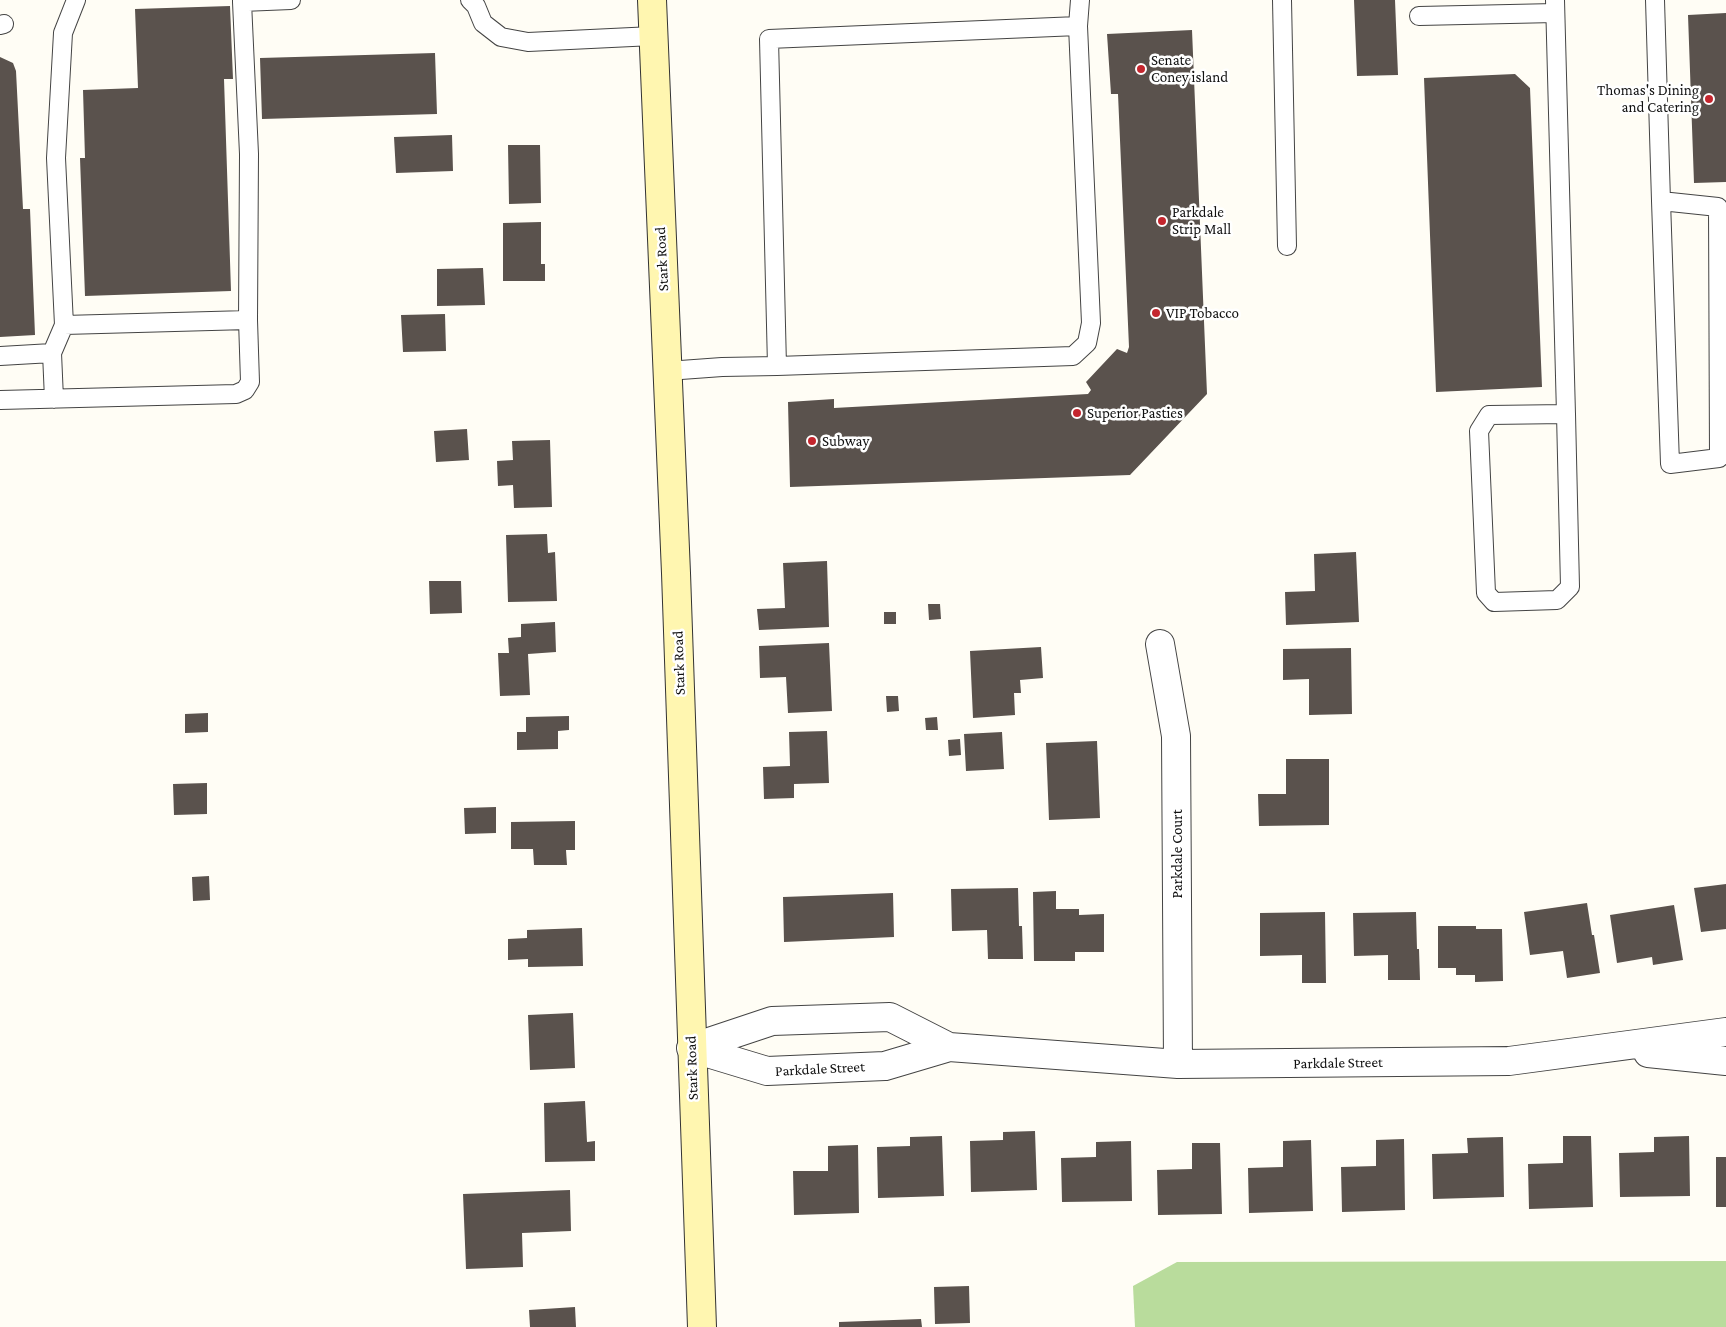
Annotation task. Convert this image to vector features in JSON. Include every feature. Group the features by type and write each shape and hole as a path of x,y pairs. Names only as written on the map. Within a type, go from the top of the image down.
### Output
{"street":[{"name":"Stark Road","path":"652,0 676,583 702,1327"},
{"name":"Parkdale Court","path":"1160,644 1176,736 1178,1064"},
{"name":"Parkdale Street","path":"691,1048 772,1021 890,1017 949,1047"},
{"name":"Parkdale Street","path":"691,1048 767,1071 885,1066 949,1047 1178,1064 1509,1061 1726,1032"},
{"path":"1610,1048 1726,1061"}],"lane":[{"path":"54,399 52,354 64,325 56,158 63,33 76,0"},
{"path":"0,400 236,394 245,390 250,382 248,320 249,154 242,1 291,0"},
{"path":"470,0 476,6 484,23 501,38 528,42 653,36"},
{"path":"667,371 722,367 1073,356 1087,342 1091,323 1078,26 1080,0"},
{"path":"1282,0 1287,246"},
{"path":"1655,0 1661,202 1670,464 1719,458 1718,207 1661,202"},
{"path":"1419,16 1555,6 1566,414 1570,587 1557,600 1494,602 1486,593 1479,431 1489,415 1566,414"},
{"path":"777,366 769,39 1078,26"},
{"path":"64,325 248,320"},
{"path":"0,356 52,354"}],"green space":[{"path":"1726,1261 1726,1327 1135,1327 1133,1286 1177,1262"}],"building":[{"path":"1354,0 1395,0 1398,75 1357,76"},
{"path":"230,6 233,79 224,79 231,291 85,296 80,158 85,158 83,90 138,88 135,9"},
{"name":"Thomas's Dining and Catering","path":"1726,13 1726,182 1694,183 1688,15"},
{"name":"Parkdale Strip Mall","path":"1192,30 1207,394 1130,475 790,487 788,402 834,399 834,408 1088,394 1091,390 1086,382 1117,349 1127,353 1129,347 1118,94 1111,94 1107,34"},
{"path":"435,53 437,114 262,119 260,58"},
{"path":"0,57 13,63 16,71 23,209 30,209 35,335 0,337"},
{"path":"1515,74 1530,88 1542,387 1436,392 1424,78"},
{"path":"452,135 453,171 396,173 394,137"},
{"path":"508,145 540,145 541,203 509,204"},
{"path":"541,222 541,264 545,264 545,281 503,281 503,223"},
{"path":"483,268 485,305 437,306 437,269"},
{"path":"445,314 446,351 403,352 401,315"},
{"path":"467,429 469,460 436,462 434,431"},
{"path":"550,440 552,507 514,508 513,485 498,486 497,461 513,460 512,441"},
{"path":"547,534 548,553 555,552 557,601 508,602 506,535"},
{"path":"1356,552 1359,622 1286,625 1285,592 1315,591 1314,554"},
{"path":"827,561 829,627 759,630 757,609 785,608 783,563"},
{"path":"429,581 461,581 462,613 430,614"},
{"path":"928,604 940,604 941,619 929,620"},
{"path":"884,612 896,612 896,624 884,624"},
{"path":"555,622 556,652 528,654 530,695 500,696 498,653 509,653 508,638 521,637 521,624"},
{"path":"829,643 832,711 788,713 786,677 760,678 759,646"},
{"path":"1041,647 1043,678 1020,680 1021,693 1014,693 1015,715 973,718 970,651"},
{"path":"1351,648 1352,714 1309,715 1309,679 1283,680 1283,649"},
{"path":"886,696 898,696 899,711 887,712"},
{"path":"208,713 208,732 185,733 185,714"},
{"path":"569,716 569,730 558,731 558,749 517,750 517,732 526,732 526,717"},
{"path":"937,717 938,730 926,730 925,718"},
{"path":"827,731 829,783 794,784 794,798 764,799 763,767 790,766 789,732"},
{"path":"1002,732 1004,769 966,771 964,734"},
{"path":"960,739 961,755 949,756 948,740"},
{"path":"1097,741 1100,818 1049,820 1046,743"},
{"path":"1286,759 1329,759 1329,825 1259,826 1258,794 1286,794"},
{"path":"207,783 207,814 174,815 173,784"},
{"path":"496,807 496,833 465,834 464,808"},
{"path":"575,821 575,850 566,850 567,865 534,865 533,849 511,849 511,822"},
{"path":"209,876 210,900 193,901 192,877"},
{"path":"1726,884 1726,929 1701,932 1694,888"},
{"path":"1018,888 1019,926 1022,926 1023,959 988,959 987,930 952,931 951,889"},
{"path":"1056,891 1056,909 1079,909 1079,915 1104,914 1104,952 1075,952 1075,961 1034,961 1033,892"},
{"path":"893,893 894,937 784,942 783,897"},
{"path":"1587,903 1600,973 1567,978 1563,951 1530,955 1524,912"},
{"path":"1674,905 1683,960 1653,965 1652,957 1617,963 1610,915"},
{"path":"1325,912 1326,983 1302,983 1302,955 1260,956 1260,913"},
{"path":"1416,912 1420,980 1388,980 1388,955 1354,956 1353,913"},
{"path":"1438,926 1476,926 1476,929 1502,929 1503,981 1475,982 1475,975 1456,975 1456,968 1438,968"},
{"path":"582,928 583,966 528,967 528,959 508,960 508,939 527,938 527,930"},
{"path":"573,1013 575,1068 530,1070 528,1015"},
{"path":"585,1101 587,1142 595,1141 595,1161 545,1162 544,1103"},
{"path":"1035,1131 1037,1190 971,1192 970,1141 1003,1140 1003,1132"},
{"path":"942,1136 944,1196 878,1198 877,1147 910,1146 910,1137"},
{"path":"1563,1136 1591,1136 1593,1207 1529,1209 1528,1164 1563,1163"},
{"path":"1689,1136 1690,1196 1620,1197 1619,1153 1654,1152 1654,1137"},
{"path":"1503,1137 1504,1197 1433,1199 1432,1154 1468,1153 1467,1138"},
{"path":"1404,1139 1405,1210 1342,1212 1341,1167 1376,1166 1376,1140"},
{"path":"1311,1140 1313,1211 1249,1213 1248,1168 1283,1167 1283,1141"},
{"path":"1131,1141 1132,1201 1062,1202 1061,1158 1096,1157 1096,1142"},
{"path":"1192,1143 1220,1143 1222,1214 1158,1215 1157,1170 1192,1169"},
{"path":"858,1145 859,1213 794,1215 793,1171 828,1171 828,1146"},
{"path":"1716,1157 1726,1157 1726,1207 1716,1207"},
{"path":"570,1190 571,1231 522,1233 523,1267 466,1269 463,1194"},
{"path":"969,1286 970,1323 935,1324 934,1287"},
{"path":"575,1307 576,1327 530,1327 529,1310"},
{"path":"921,1319 922,1327 839,1327 839,1322"}],"place":[{"name":"Senate Coney island","path":"1141,69"},
{"name":"Thomas's Dining and Catering","path":"1709,99"},
{"name":"Parkdale Strip Mall","path":"1162,221"},
{"name":"VIP Tobacco","path":"1156,313"},
{"name":"Superior Pasties","path":"1077,413"},
{"name":"Subway","path":"812,441"}]}
